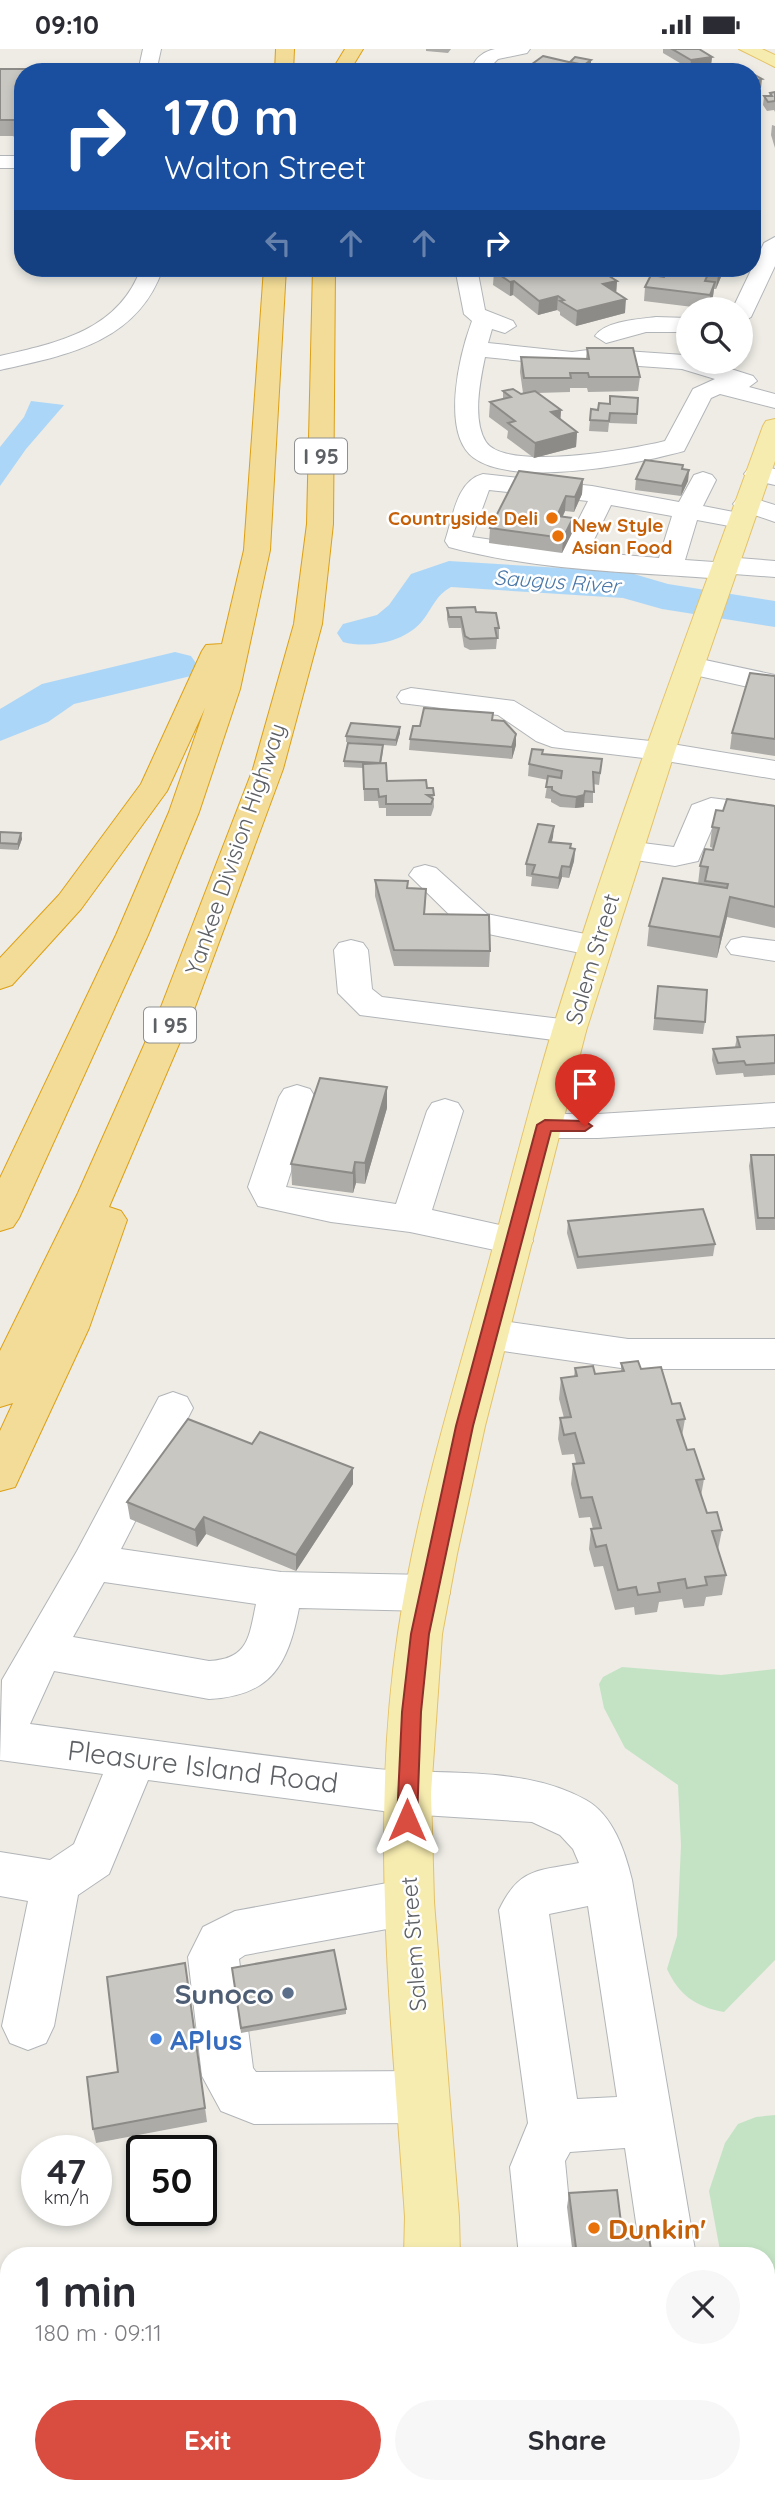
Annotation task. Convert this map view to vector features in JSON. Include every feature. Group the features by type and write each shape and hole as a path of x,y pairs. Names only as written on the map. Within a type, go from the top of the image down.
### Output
{"highway":[{"path":"337,63 354,49"},
{"name":"I 95","path":"0,1218 86,1037 184,812 226,689 255,563 262,496 274,277"},
{"name":"Yankee Division Highway","path":"0,1392 97,1193 178,1007 268,769 308,624 320,524 324,277"},
{"path":"0,978 70,902 156,785 255,563"},
{"path":"0,1475 54,1364 83,1292 178,1007"}],"main road":[{"path":"748,49 775,62"},
{"name":"Salem Street","path":"431,2247 409,1902 407,1793 411,1712 428,1593 464,1426 569,1031 660,751 743,512 766,476 775,427"}],"street":[{"path":"484,63 492,55 521,49"},
{"path":"761,273 775,243"},
{"path":"0,363 60,348 120,319 144,292 149,277"},
{"path":"469,277 475,314 484,320 531,331"},
{"path":"749,297 759,277"},
{"path":"484,320 475,349 467,406 470,438 483,453 519,465 644,456 675,446 701,394 717,386 775,401"},
{"path":"606,336 630,326 661,322 676,324"},
{"path":"580,335 676,340"},
{"path":"475,349 572,359 596,356 684,362 742,381 775,386"},
{"path":"670,566 686,513 703,480"},
{"path":"775,514 686,513 603,496 483,482 475,489 458,541 480,547 572,559 670,566 719,584 775,569"},
{"path":"572,559 603,496"},
{"path":"743,512 775,504"},
{"path":"691,666 775,684"},
{"path":"411,698 504,707 547,738 562,741 660,751 775,770"},
{"path":"627,850 684,856 690,852 703,812 711,807 775,815"},
{"path":"425,875 476,922 595,946"},
{"path":"351,950 355,993 372,1007 569,1031"},
{"path":"297,1097 267,1185 271,1197 331,1209 410,1219 514,1241"},
{"path":"410,1219 446,1111"},
{"path":"545,1125 598,1126 775,1115"},
{"path":"489,1334 628,1354 775,1354"},
{"path":"0,1740 25,1680 92,1563 173,1408"},
{"path":"92,1563 281,1590 428,1593"},
{"path":"42,1650 209,1680 228,1680 254,1668 265,1655 281,1590"},
{"name":"Pleasure Island Road","path":"0,1740 407,1793 527,1802 568,1814 584,1826 598,1845 607,1880 667,2247"},
{"path":"28,2026 56,1884 92,1859 134,1757"},
{"path":"0,1874 56,1884"},
{"path":"546,2247 537,2167 542,2147 555,2127 524,1910 530,1900 539,1893 607,1880"},
{"path":"409,1902 236,1934 224,1939 217,1947 214,1963 228,2075 239,2093 254,2098 423,2097"},
{"path":"555,2127 646,2121"}],"green space":[{"path":"622,1667 721,1675 775,1669 775,1960 724,2012 705,2007 683,1993 667,1969 677,1936 681,1845 678,1785 625,1748 604,1708 599,1684 603,1677"},
{"path":"775,2115 775,2247 719,2247 709,2191 725,2143 738,2124 756,2117"}],"water":[{"path":"31,401 64,405 26,449 0,486 0,447 24,417"}],"building":[{"path":"672,49 699,49 712,57 691,60"},
{"path":"543,56 573,63 534,63"},
{"path":"575,57 591,60 587,63 570,62"},
{"path":"0,69 14,69 14,120 0,120"},
{"path":"775,92 775,101 768,102 764,96 772,96 770,93"},
{"path":"503,277 611,277 617,281 603,284 626,299 577,311 560,301 564,300 558,296 539,301 514,281 510,282"},
{"path":"650,277 707,277 705,281 715,282 710,295 645,287"},
{"path":"587,348 633,348 640,377 589,377 588,373 570,373 571,378 524,378 521,357 589,359"},
{"path":"513,389 521,394 535,391 561,410 551,412 577,432 535,443 508,423 515,421 490,402 511,397 503,391"},
{"path":"610,396 638,398 637,414 610,413 609,421 590,420 591,409 598,410 599,403 610,404"},
{"path":"645,460 683,465 682,469 689,470 682,486 636,479"},
{"path":"519,471 583,479 575,497 566,496 557,516 573,518 563,538 490,528"},
{"path":"475,607 476,612 496,613 499,628 495,628 497,638 470,639 465,636 461,617 449,617 447,608"},
{"path":"750,673 775,676 775,739 732,733"},
{"path":"424,708 493,713 492,720 504,721 516,734 512,747 410,739 413,726 420,726"},
{"path":"351,723 400,727 396,740 346,736"},
{"path":"348,743 383,745 380,763 344,761"},
{"path":"532,749 543,750 542,754 602,759 600,773 593,772 594,792 585,791 584,795 576,797 561,795 552,790 552,787 546,787 548,776 561,778 562,771 529,764"},
{"path":"386,763 387,781 426,780 427,788 433,788 434,795 427,795 433,799 431,804 386,804 386,796 379,797 378,789 364,789 363,764"},
{"path":"727,799 775,806 775,907 730,897 720,937 649,926 663,878 727,888 728,884 705,881 708,867 700,866 705,849 713,850 719,828 712,827 716,810 723,811"},
{"path":"538,824 554,826 549,842 571,844 570,848 575,849 570,867 562,866 559,878 532,874 535,865 526,864"},
{"path":"0,832 21,833 18,844 0,843"},
{"path":"375,880 408,881 407,888 426,889 424,914 489,915 490,951 394,950"},
{"path":"658,986 707,990 705,1022 655,1018"},
{"path":"775,1035 775,1063 718,1063 713,1049 740,1047 737,1037"},
{"path":"320,1078 387,1087 365,1163 355,1162 353,1173 291,1164"},
{"path":"751,1155 775,1155 775,1218 758,1218"},
{"path":"703,1209 715,1244 578,1257 568,1221"},
{"path":"638,1361 641,1369 661,1367 672,1404 680,1403 685,1419 677,1420 687,1450 694,1449 704,1479 696,1480 707,1513 717,1512 722,1530 712,1531 726,1575 705,1577 707,1585 687,1588 685,1579 658,1583 660,1592 638,1595 636,1587 618,1590 606,1545 596,1547 591,1529 601,1528 592,1497 581,1498 573,1464 584,1463 575,1433 564,1435 560,1418 571,1417 561,1378 577,1376 575,1368 593,1366 595,1374 624,1371 621,1363"},
{"path":"188,1419 252,1444 260,1432 353,1468 296,1555 204,1517 195,1530 127,1502"},
{"path":"334,1950 346,2009 241,2028 232,1968"},
{"name":"APlus","path":"185,1963 205,2108 93,2129 87,2077 118,2072 107,1977"},
{"name":"Dunkin'","path":"617,2190 623,2239 649,2237 651,2247 576,2247 569,2193"}],"waterway":[{"name":"Saugus River","path":"359,633 393,624 408,611 426,583 449,574 627,585 662,596 775,614"},
{"name":"Saugus River","path":"0,727 32,712 58,694 175,666"}],"place":[{"name":"Countryside Deli","path":"552,518"},
{"name":"New Style Asian Food","path":"558,536"},
{"name":"Sunoco","path":"288,1993"},
{"name":"APlus","path":"156,2039"},
{"name":"Dunkin'","path":"594,2228"}],"route":[{"path":"407,1820 411,1712 420,1634 464,1426 545,1125 585,1126"}]}
